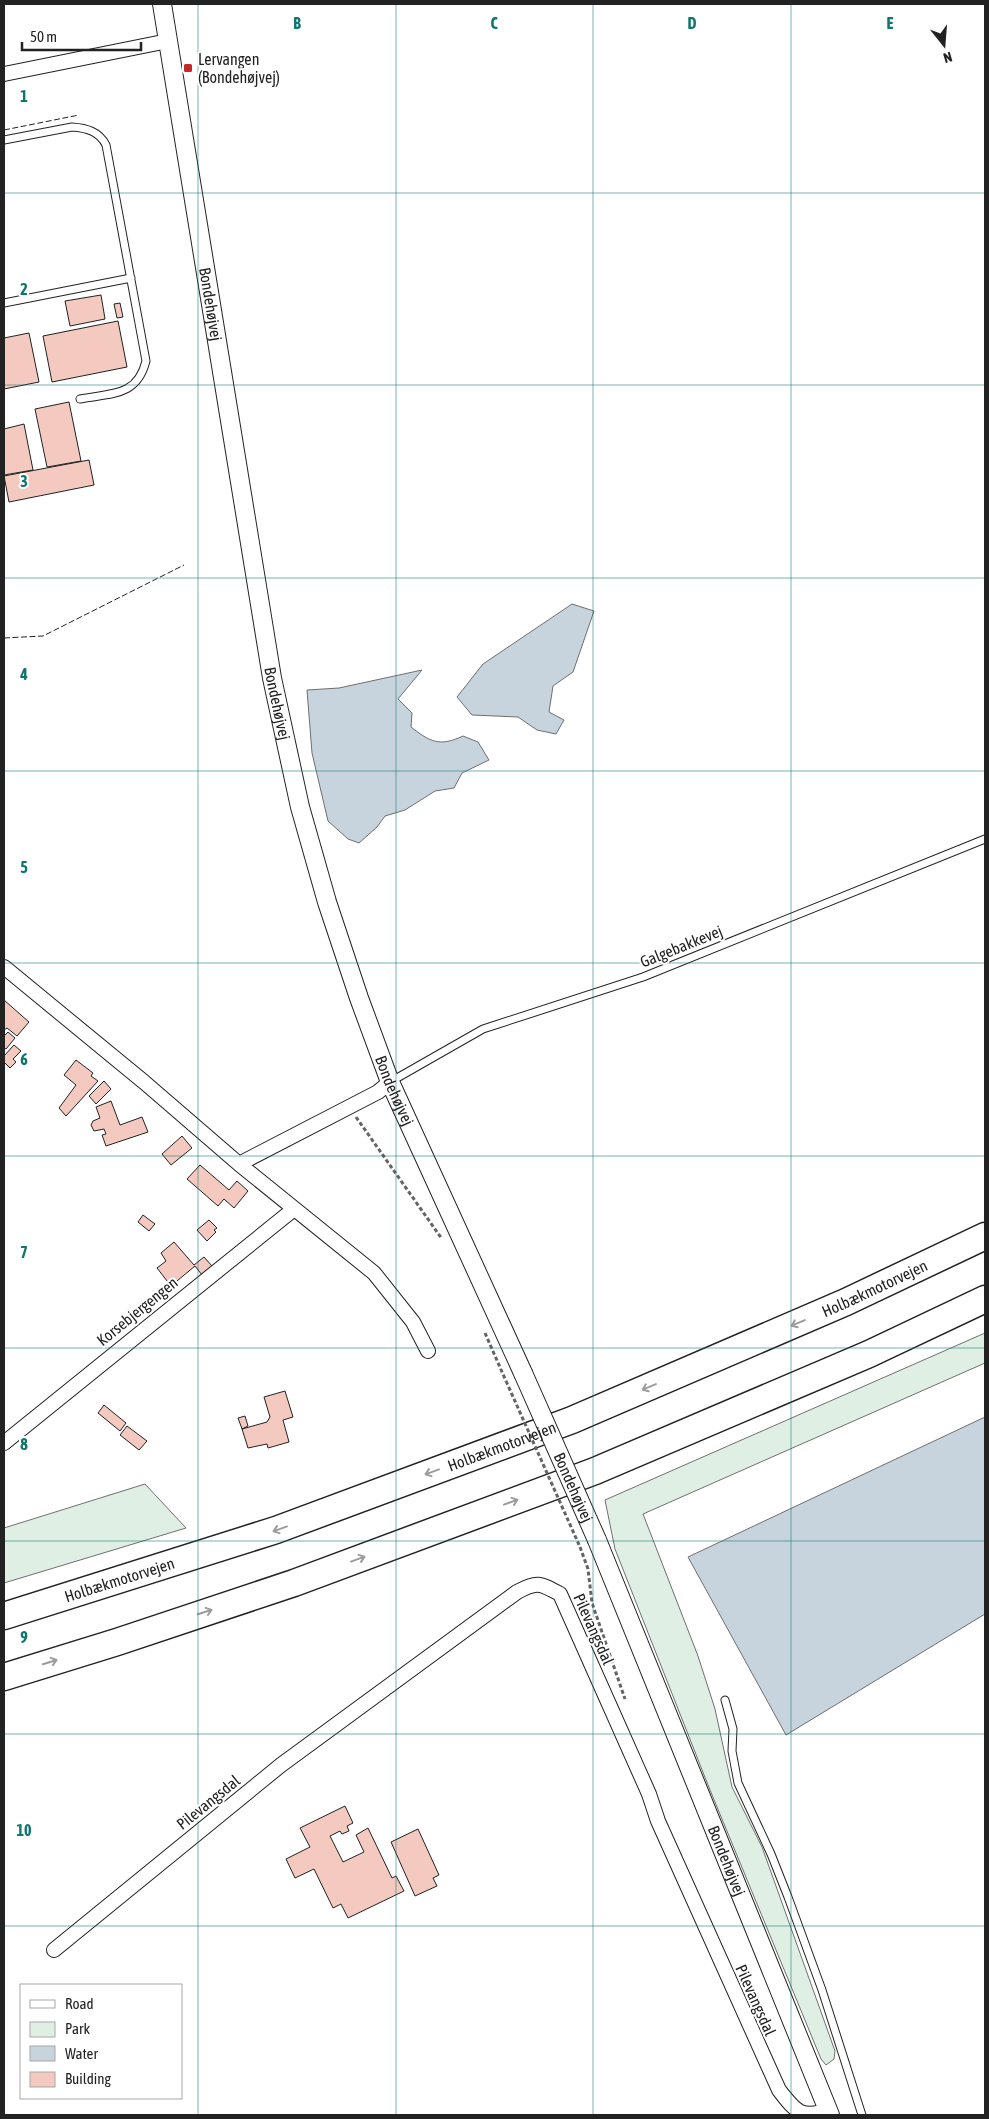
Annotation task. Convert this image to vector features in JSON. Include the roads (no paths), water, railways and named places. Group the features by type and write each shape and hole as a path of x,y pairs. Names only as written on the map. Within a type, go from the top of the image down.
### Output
{"highway":[{"name":"Holbækmotorvejen","path":"4,1616 276,1530 572,1420 846,1302 985,1236"},
{"path":"4,1676 117,1642 294,1583 595,1471 869,1354 985,1299"}],"street":[{"name":"Bondehøjvej","path":"162,4 278,706 300,807 327,902 359,998 390,1082 597,1540 830,2113"},
{"path":"4,74 168,41"},
{"path":"4,967 144,1082 239,1164 374,1273 413,1322 428,1351"},
{"path":"239,1164 378,1092 390,1082"},
{"name":"Korsebjergengen","path":"4,1443 294,1209"},
{"name":"Pilevangsdal","path":"54,1950 281,1765 517,1592 532,1584 546,1586 560,1594 649,1794 670,1848 779,2090 789,2103 800,2112 807,2115 830,2113"}],"lane":[{"path":"4,140 72,127 86,129 102,137 108,153 146,361 143,373 137,383 128,389 80,399"},
{"path":"4,303 131,278"},
{"name":"Galgebakkevej","path":"390,1082 483,1028 643,977 985,839"},
{"path":"725,1700 733,1729 732,1751 738,1783 771,1854 788,1897 822,1990 862,2115"}],"water":[{"path":"572,604 594,611 573,672 553,686 549,712 564,720 556,734 537,730 518,717 472,715 457,697 483,664"},
{"path":"422,670 398,699 412,713 411,727 424,736 436,741 448,741 463,736 478,742 489,760 462,773 454,788 435,791 405,810 385,816 377,827 359,843 348,839 328,821 312,753 307,690 339,688"},
{"path":"985,1417 985,1614 786,1735 688,1557"}],"place":[{"name":"Lervangen (Bondehøjvej)","path":"188,68"}]}
